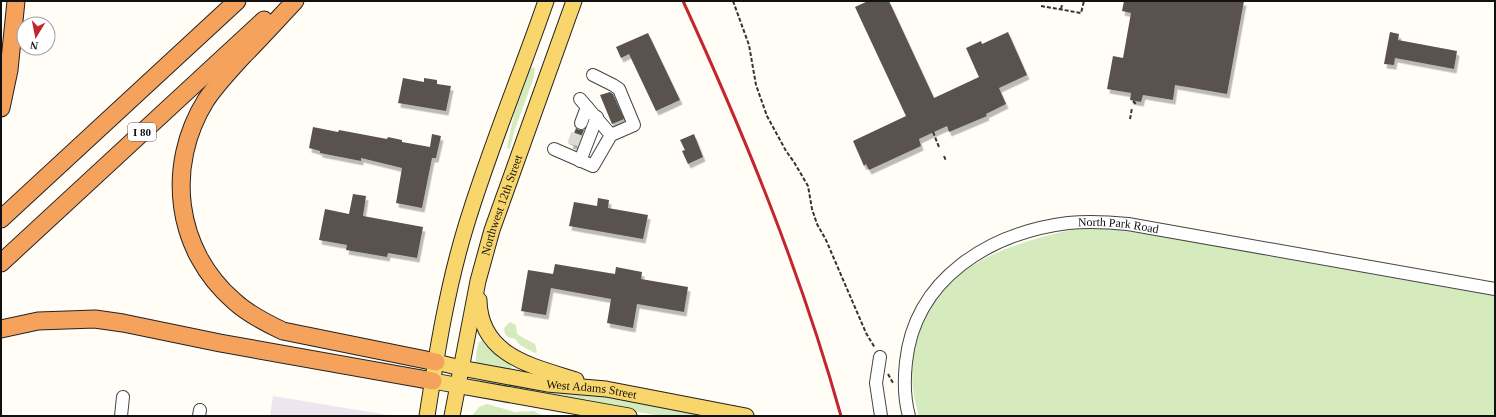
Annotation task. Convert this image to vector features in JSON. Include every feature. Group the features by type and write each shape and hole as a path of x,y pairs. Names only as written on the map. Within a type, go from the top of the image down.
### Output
{"highway":[{"path":"1,108 9,70 16,1"},
{"name":"I 80","path":"1,219 237,1"},
{"name":"I 80","path":"1,263 284,1"},
{"path":"295,1 219,83 207,100 189,136 184,153 181,189 184,215 196,251 207,270 234,301 265,323 283,331 436,362"},
{"path":"1,329 38,321 95,319 433,381"}],"main road":[{"path":"427,416 447,301 466,225 546,1"},
{"name":"Northwest 12th Street","path":"452,416 478,281 492,230 574,1"},
{"path":"478,281 479,314 484,328 492,340 502,350 513,357 539,369 606,389"},
{"name":"West Adams Street","path":"436,362 547,384 606,389 746,416"},
{"name":"West Adams Street","path":"433,381 629,416"}],"street":[{"path":"554,149 574,154 594,166 611,135 634,125 619,89 593,75"},
{"path":"581,123 583,103 597,117 611,135"},
{"path":"574,154 597,117"},
{"name":"North Park Road","path":"909,416 905,384 908,348 915,324 931,295 954,270 981,251 1020,234 1044,228 1068,223 1090,222 1128,224 1495,289"},
{"name":"North Park Road","path":"1449,280 1495,282"},
{"path":"880,357 876,383 881,416"},
{"path":"121,416 123,397"}],"path":[{"path":"733,1 749,45 756,85 768,116 786,151 808,186 812,209 817,224 826,240 866,333 880,357"},
{"path":"1041,6 1081,13 1084,1"},
{"path":"1061,9 1062,5"},
{"path":"1133,101 1136,104"},
{"path":"1130,119 1132,108"},
{"path":"933,132 939,146"},
{"path":"944,156 946,161"}],"shaded area":[{"path":"273,396 394,416 270,416"}],"green space":[{"path":"531,67 535,68 534,77 514,132 510,149 507,148 515,109"},
{"path":"1074,229 1112,229 1141,233 1495,296 1495,416 919,416 912,384 912,364 914,353 916,343 929,309 942,291 957,277 992,255 1032,240"},
{"path":"510,322 516,325 517,333 520,336 535,344 537,352 535,353 520,345 515,339 508,337 505,334 504,328"},
{"path":"482,341 490,350 512,366 511,369 476,364 478,345 479,342"},
{"path":"480,379 548,391 598,394 709,416 661,416 493,387 480,382"},
{"path":"487,404 515,412 534,411 539,414 549,416 472,416 479,407"}],"building":[{"path":"868,1 889,1 934,98 979,77 966,48 981,41 982,44 1008,32 1027,75 999,88 1006,104 986,114 987,116 949,132 947,126 919,139 921,146 869,170 866,164 864,166 853,141 906,116 855,7"},
{"path":"1124,1 1244,1 1227,94 1175,85 1173,100 1143,95 1141,102 1130,100 1131,93 1107,89 1113,56 1123,58 1131,13 1122,11"},
{"path":"1390,32 1399,34 1398,40 1457,51 1454,69 1395,58 1394,65 1384,64"},
{"path":"648,33 680,100 656,111 629,54 621,58 616,47"},
{"path":"403,78 424,82 424,78 437,80 437,84 451,86 446,111 398,103"},
{"path":"610,92 613,94 624,119 612,124 600,95"},
{"path":"313,127 338,132 339,130 387,139 388,137 402,140 402,142 430,147 432,134 441,136 436,158 432,158 422,208 396,203 402,168 361,158 361,161 320,153 320,151 309,148"},
{"path":"576,128 579,130 584,130 577,147 570,144"},
{"path":"694,134 703,157 688,164 682,151 685,150 680,140"},
{"path":"353,194 366,196 363,216 423,227 417,258 388,253 387,257 346,250 347,245 319,240 325,209 349,214"},
{"path":"598,198 609,200 608,208 648,215 643,239 569,226 574,202 597,206"},
{"path":"555,264 615,274 616,267 642,272 641,279 688,287 684,312 637,304 633,328 607,323 611,299 551,288 546,315 521,311 528,270 553,274"}],"tunnel":[{"path":"573,145 581,123"}],"railway":[{"path":"683,1 750,154 790,257 841,416"}]}
